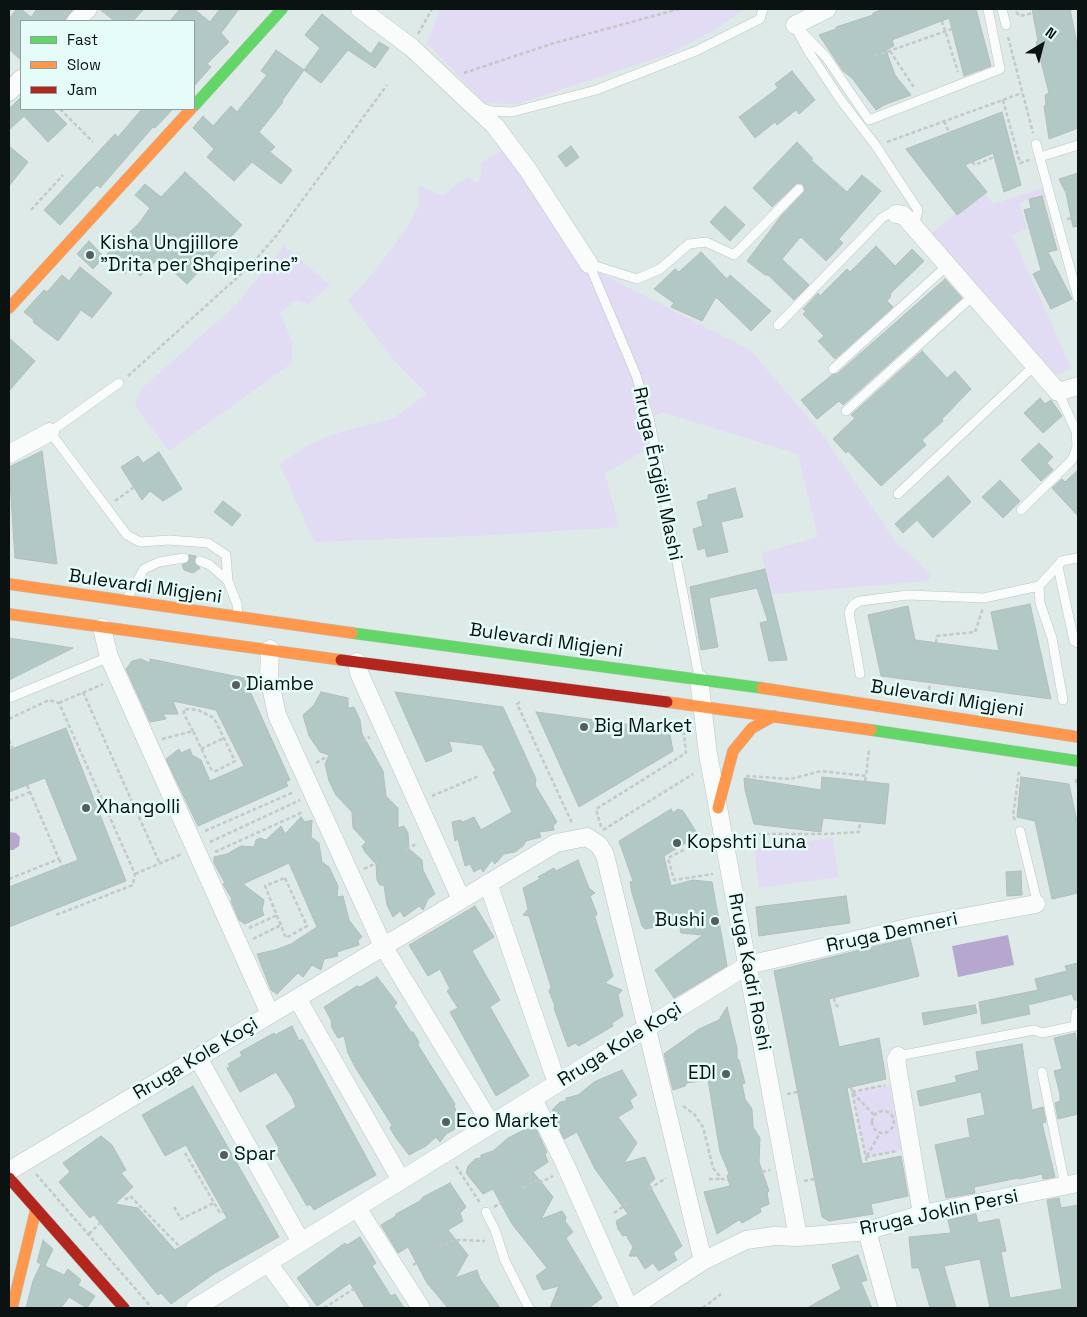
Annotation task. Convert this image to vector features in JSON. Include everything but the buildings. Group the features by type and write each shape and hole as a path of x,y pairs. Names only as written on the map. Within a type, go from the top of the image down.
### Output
{"main road":[{"path":"195,105 282,9"},
{"path":"9,308 190,110"},
{"name":"Bulevardi Migjeni","path":"9,584 238,618 699,679 1078,737"},
{"path":"9,614 701,708 774,716 1078,761"},
{"path":"718,808 733,751 752,728 774,716"},
{"path":"9,1178 124,1308"},
{"path":"12,1308 36,1210"}],"street":[{"path":"77,20 88,9"},
{"name":"Rruga Ëngjëll Mashi","path":"360,9 411,46 495,126 528,170 588,264"},
{"path":"795,25 827,9"},
{"path":"9,92 20,80"},
{"path":"896,214 903,215 914,227 1058,392 1078,386"},
{"path":"9,454 50,432"},
{"path":"102,628 109,657 270,1014"},
{"path":"270,649 269,677 277,715 383,946 491,1124"},
{"path":"357,662 359,673 461,900"},
{"name":"Rruga Ëngjëll Mashi","path":"699,679 701,708"},
{"name":"Rruga Kadri Roshi","path":"701,708 724,842 798,1237"},
{"path":"592,836 605,855 703,1261"},
{"name":"Rruga Kole Koçi","path":"9,1171 556,842 592,836"},
{"path":"488,883 557,1083"},
{"name":"Rruga Demneri","path":"748,965 916,926 1039,906"},
{"name":"Rruga Kole Koçi","path":"195,1308 748,965"},
{"path":"296,998 401,1180"},
{"path":"898,1056 896,1060 922,1214"},
{"path":"198,1058 301,1242"},
{"path":"532,1099 566,1164 630,1308"},
{"name":"Rruga Joklin Persi","path":"630,1308 703,1261 746,1240 774,1236 798,1237 867,1230 922,1214 1072,1184"},
{"path":"357,1208 421,1308"},
{"path":"867,1230 888,1308"},
{"path":"268,1263 302,1308"}],"lane":[{"path":"477,107 492,111 512,112 596,90 696,51 760,19 763,9"},
{"path":"795,25 826,57 869,120 1000,68 988,9"},
{"path":"1002,9 1006,25"},
{"path":"795,25 806,49 840,99 876,146 918,210 914,227"},
{"path":"1036,144 1078,298"},
{"path":"1040,157 1078,146"},
{"path":"588,264 637,279 660,269 689,244 706,242 734,255 799,189"},
{"path":"778,325 882,218 888,214 896,214"},
{"name":"Rruga Ëngjëll Mashi","path":"588,264 636,375 650,422 699,679"},
{"path":"833,370 948,265"},
{"path":"846,410 974,296"},
{"path":"898,494 1034,366"},
{"path":"119,383 50,432 127,535 140,542 169,540 208,543 226,555 228,581 237,604 238,618"},
{"path":"1021,510 1072,460 1077,447 1076,431 1058,392"},
{"path":"125,602 144,569 159,562 184,558"},
{"path":"860,674 850,612 853,605 860,601 908,595 984,598 1039,586 1060,563 1078,558"},
{"path":"200,561 210,565 228,581"},
{"path":"1060,563 1058,566 1074,641 1078,643"},
{"path":"1039,586 1040,603 1052,638 1062,700"},
{"path":"9,698 109,657"},
{"path":"1020,831 1039,906"},
{"path":"898,1056 1034,1030 1042,1033 1075,1026 1076,1013 1078,1012"},
{"path":"1042,1072 1072,1184"},
{"path":"486,1212 496,1230 505,1261 529,1308"}],"path":[{"path":"411,46 432,9"},
{"path":"445,77 470,72 500,60 679,9"},
{"path":"1012,9 1020,16 1033,14"},
{"path":"942,21 962,84"},
{"path":"1006,25 1036,144"},
{"path":"875,56 952,29"},
{"path":"890,51 922,98"},
{"path":"119,383 249,267 276,236 387,85"},
{"path":"876,146 1022,93"},
{"path":"1003,100 1014,150 1020,163 1028,161"},
{"path":"61,110 93,142"},
{"path":"944,121 949,132"},
{"path":"972,162 975,165 994,157"},
{"path":"31,210 63,175"},
{"path":"107,507 134,487"},
{"path":"936,642 937,636 975,632 984,598"},
{"path":"9,719 49,700 58,703 118,677"},
{"path":"83,692 160,864"},
{"path":"56,915 133,885 135,874 58,703"},
{"path":"517,704 592,836"},
{"path":"184,709 198,710 214,718 235,761 216,771 210,769 193,731 184,714 184,709"},
{"path":"148,743 193,731"},
{"path":"362,741 371,737"},
{"path":"201,749 224,738"},
{"path":"9,740 13,749"},
{"path":"866,781 869,746"},
{"path":"592,836 596,809 686,753"},
{"path":"1020,767 1013,816 1020,831"},
{"path":"736,775 791,778 821,771 866,776"},
{"path":"592,836 693,774"},
{"path":"417,803 479,776"},
{"path":"27,785 62,866"},
{"path":"9,801 30,792"},
{"path":"195,848 313,795"},
{"path":"195,848 313,795"},
{"path":"135,874 313,795"},
{"path":"724,842 755,834 859,832 860,821"},
{"path":"707,838 668,858 674,880 715,874"},
{"path":"406,849 414,845"},
{"path":"9,879 60,859"},
{"path":"370,866 378,862"},
{"path":"285,878 307,926 286,938 277,915 265,886 285,878"},
{"path":"76,900 78,906"},
{"path":"237,940 277,915"},
{"path":"237,940 281,925"},
{"path":"834,998 835,1004 840,1008"},
{"path":"852,1092 900,1083"},
{"path":"851,1087 867,1162"},
{"path":"791,1093 798,1092"},
{"path":"852,1092 875,1116"},
{"path":"683,1106 694,1114 703,1127 713,1168 722,1179"},
{"path":"884,1112 893,1118 892,1129 887,1133 880,1133 873,1126 875,1116 884,1112"},
{"path":"866,1157 880,1133"},
{"path":"866,1157 911,1148"},
{"path":"447,1152 486,1212"},
{"path":"185,1153 220,1213 224,1211"},
{"path":"25,1161 152,1308"},
{"path":"523,1188 538,1179 541,1182 558,1173"},
{"path":"649,1190 667,1177"},
{"path":"708,1179 728,1180"},
{"path":"125,1200 130,1196 180,1247"},
{"path":"614,1213 631,1201"},
{"path":"174,1207 181,1219 214,1203"},
{"path":"88,1235 100,1223"},
{"path":"439,1248 450,1241 480,1239 500,1245"},
{"path":"324,1308 355,1288"},
{"path":"703,1308 721,1294"}],"shaded area":[{"path":"440,9 745,9 713,31 666,55 517,104 485,103 427,43"},
{"path":"505,149 590,278 637,390 651,447 605,473 619,527 495,535 314,542 280,464 310,444 338,433 394,418 427,394 399,366 348,301 374,272 406,229 419,206 419,188 421,186 443,196 467,177 477,183 481,175 481,163"},
{"path":"1043,188 1046,201 1042,202 1038,195 1019,203 1027,229 1012,235 1071,368 1057,375 1043,371 929,235 984,193 993,204"},
{"path":"284,246 330,285 308,304 296,300 280,313 292,342 292,363 169,451 135,406 141,389 236,305"},
{"path":"600,273 750,350 823,435 894,540 932,576 926,581 773,594 761,553 818,537 798,454 662,412 654,416 640,375 597,275"},
{"path":"9,832 16,833 20,837 19,846 13,850 9,850"},
{"path":"833,838 838,877 759,888 754,848"},
{"path":"1008,935 1014,965 958,977 952,946"},
{"path":"895,1084 907,1149 866,1157 852,1092"}],"traffic: fast":[{"path":"195,105 282,9"},
{"path":"352,633 762,688"},
{"path":"871,730 1078,761"}],"traffic: slow":[{"path":"9,308 190,110"},
{"path":"9,584 352,633"},
{"path":"9,614 341,660"},
{"path":"762,688 1078,737"},
{"path":"667,702 871,730"},
{"path":"718,808 733,751 752,728 774,716"},
{"path":"12,1308 36,1209"}],"traffic: jam":[{"path":"341,660 667,702"},
{"path":"9,1178 124,1308"}],"place":[{"name":"Kisha Ungjillore \"Drita per Shqiperine\"","path":"90,255"},
{"name":"Diambe","path":"236,685"},
{"name":"Big Market","path":"584,727"},
{"name":"Xhangolli","path":"86,808"},
{"name":"Kopshti Luna","path":"677,843"},
{"name":"Bushi","path":"715,921"},
{"name":"EDI","path":"726,1074"},
{"name":"Eco Market","path":"446,1122"},
{"name":"Spar","path":"224,1155"}]}
